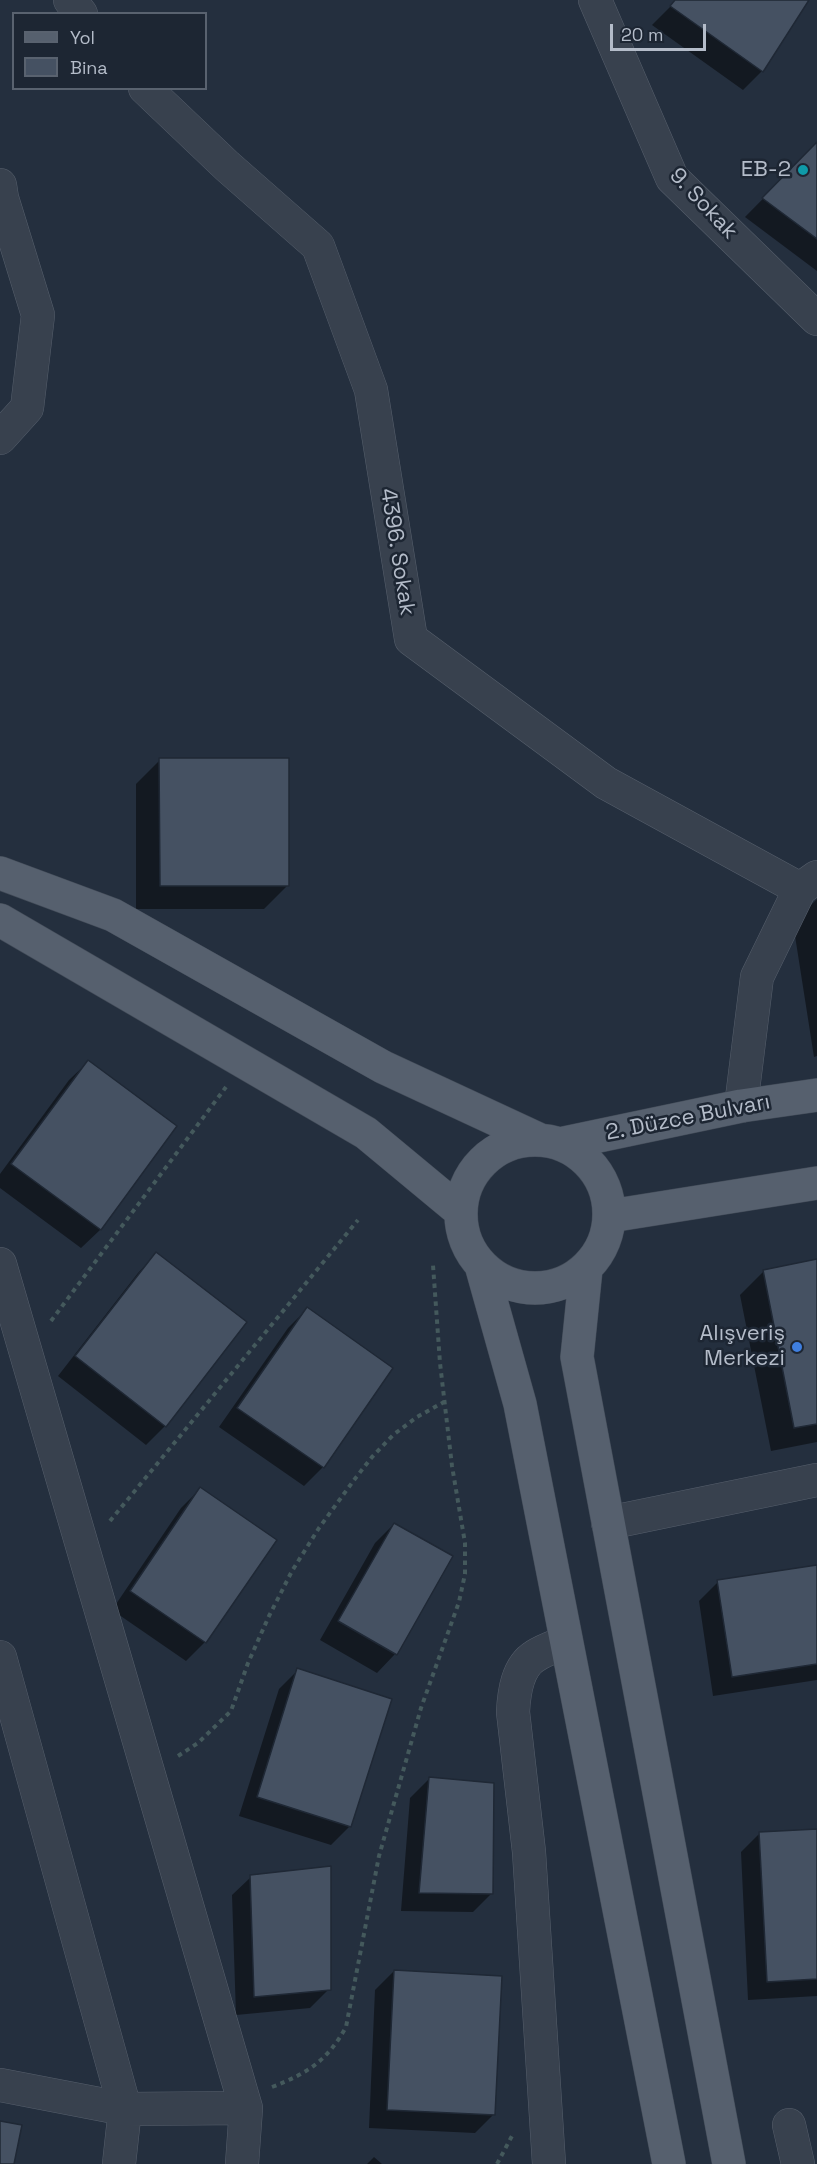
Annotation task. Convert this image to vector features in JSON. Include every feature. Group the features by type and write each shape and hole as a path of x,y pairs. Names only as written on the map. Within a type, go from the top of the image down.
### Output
{"main road":[{"path":"1,874 113,915 383,1068 581,1155 597,1172 607,1193 610,1216 607,1236 586,1269 567,1282 544,1288 521,1288 499,1280 481,1265 469,1249 462,1231 460,1211 465,1188 476,1168 493,1152 514,1142 549,1141"},
{"path":"0,920 366,1133 460,1211"},
{"name":"2. Düzce Bulvarı","path":"549,1141 741,1106 817,1095"},
{"path":"610,1216 817,1183"},
{"path":"481,1265 520,1404 669,2164"},
{"path":"586,1269 577,1357 729,2164"}],"street":[{"path":"70,0 79,12"},
{"name":"9. Sokak","path":"595,0 672,178 817,319"},
{"name":"4396. Sokak","path":"147,90 227,166 318,246 371,390 411,639 606,783 809,883"},
{"path":"0,185 38,315 27,408 0,438"},
{"path":"741,1106 757,977 809,883"},
{"path":"0,1264 244,2103 242,2164"},
{"path":"608,1523 817,1480"},
{"path":"549,2164 529,1852 513,1712 517,1681 524,1668 534,1656 566,1642"},
{"path":"0,1657 125,2109 119,2164"},
{"path":"0,2085 125,2109 244,2103"},
{"path":"789,2125 798,2164"}],"path":[{"path":"24,1345 39,1338 230,1081 241,1060"},
{"path":"81,1543 97,1536 358,1220"},
{"path":"244,2103 310,2070 337,2044 346,2027 379,1856 421,1708 459,1602 465,1574 465,1543 444,1402 433,1265"},
{"path":"147,1769 163,1764 198,1743 231,1711 248,1663 269,1617 292,1571 319,1528 366,1464 393,1435 417,1417 444,1402"}],"building":[{"path":"675,0 809,0 763,72 670,6"},
{"name":"EB-2","path":"817,142 817,239 762,198"},
{"path":"159,758 289,758 289,886 160,886"},
{"path":"88,1060 177,1126 101,1230 11,1164"},
{"path":"156,1252 247,1322 166,1427 75,1356"},
{"name":"Alışveriş Merkezi","path":"817,1259 817,1424 794,1428 763,1270"},
{"path":"307,1307 393,1368 324,1468 237,1408"},
{"path":"200,1487 277,1540 206,1643 130,1591"},
{"path":"394,1523 453,1556 397,1655 338,1621"},
{"path":"817,1565 817,1664 732,1677 717,1580"},
{"path":"297,1668 392,1699 351,1827 257,1797"},
{"path":"429,1777 494,1783 493,1894 419,1893"},
{"path":"817,1829 817,1979 767,1982 759,1832"},
{"path":"331,1866 331,1990 254,1997 250,1875"},
{"path":"394,1970 502,1976 495,2115 387,2110"},
{"path":"0,2121 22,2125 14,2164 0,2164"}],"place":[{"name":"EB-2","path":"803,170"},
{"name":"Alışveriş Merkezi","path":"797,1347"}]}
